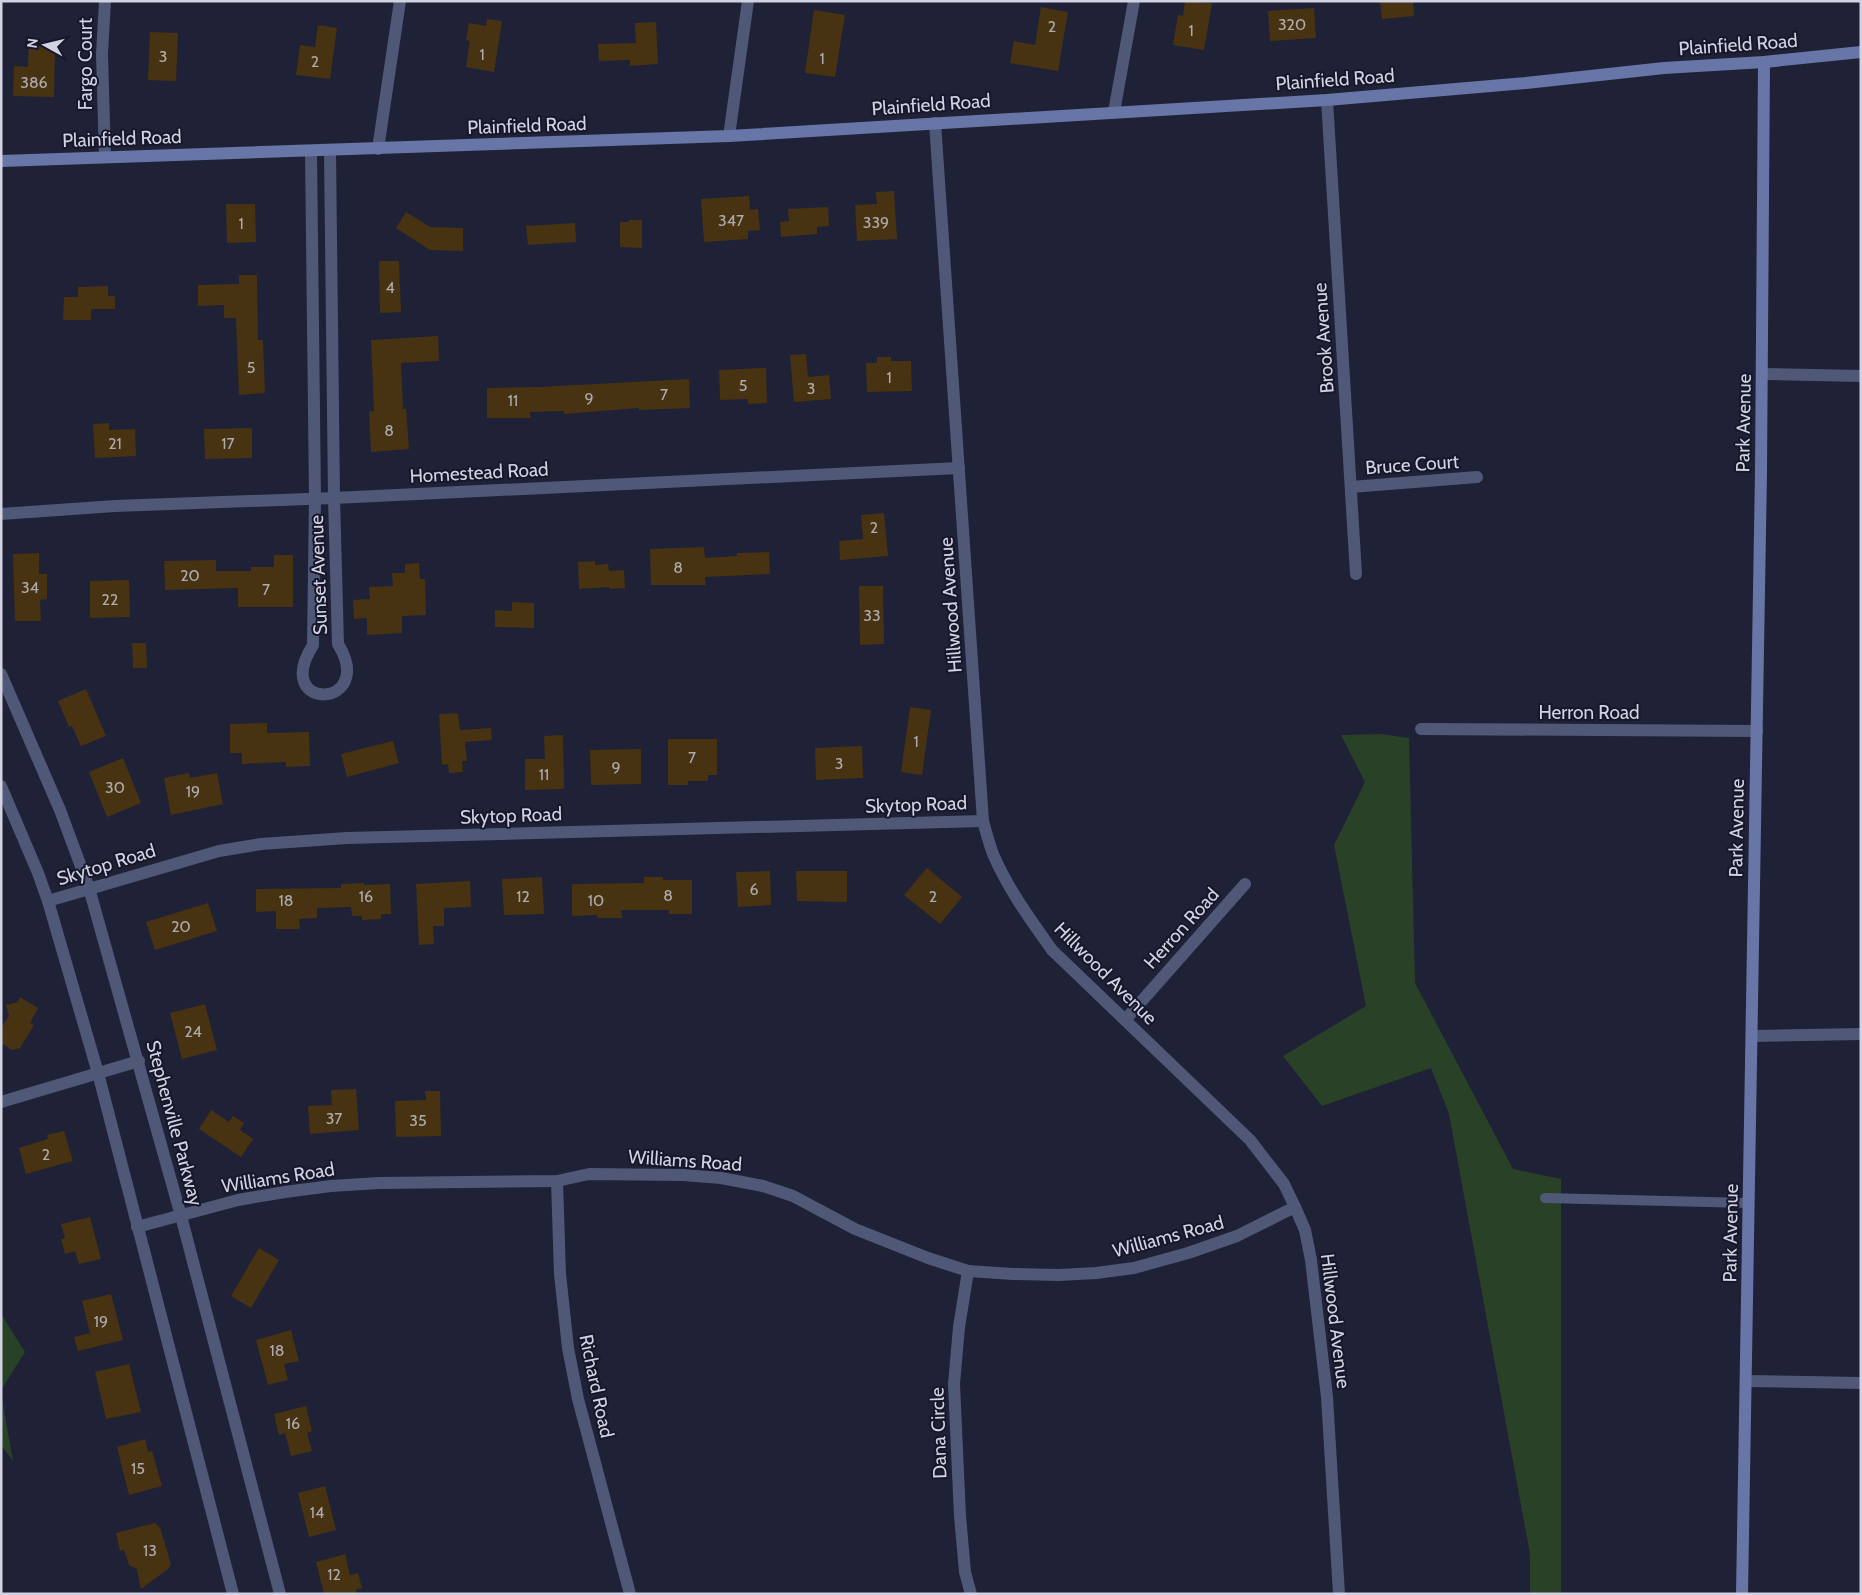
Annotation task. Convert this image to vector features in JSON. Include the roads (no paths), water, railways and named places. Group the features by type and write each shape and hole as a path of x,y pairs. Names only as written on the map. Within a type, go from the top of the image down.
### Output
{"street":[{"name":"Fargo Court","path":"105,1 102,54 105,157"},
{"path":"378,149 400,1"},
{"path":"729,136 748,1"},
{"path":"1114,112 1134,1"},
{"name":"Plainfield Road","path":"1,161 311,152 729,136 1327,100 1526,83 1664,68 1764,62 1861,52"},
{"name":"Park Avenue","path":"1742,1594 1757,731 1764,62"},
{"name":"Brook Avenue","path":"1327,100 1356,574"},
{"name":"Hillwood Avenue","path":"935,123 983,821 993,853 1004,877 1052,950 1250,1140 1284,1184 1295,1207 1305,1230 1311,1260 1327,1397 1339,1594"},
{"name":"Sunset Avenue","path":"311,152 315,498 313,645 307,654 302,672 307,687 314,693 323,696 339,690 344,683 347,668 344,653 338,644 334,498 330,151"},
{"path":"1762,374 1861,376"},
{"name":"Homestead Road","path":"1,514 116,506 334,498 959,468"},
{"name":"Bruce Court","path":"1351,487 1476,477"},
{"name":"Stephenville Parkway","path":"1,674 60,810 89,888 181,1216 280,1594"},
{"name":"Herron Road","path":"1421,729 1757,731"},
{"path":"1,786 48,901 98,1073 233,1594"},
{"name":"Skytop Road","path":"48,901 218,851 261,844 347,838 983,821"},
{"name":"Herron Road","path":"1125,1020 1245,884"},
{"path":"1752,1036 1861,1034"},
{"path":"1,1102 138,1061"},
{"name":"Williams Road","path":"137,1227 238,1200 331,1186 380,1183 557,1181 589,1174 683,1175 721,1178 763,1186 792,1196 855,1229 928,1258 968,1271 1059,1275 1134,1268 1188,1253 1238,1236 1295,1207"},
{"name":"Richard Road","path":"557,1181 560,1274 568,1348 578,1399 630,1594"},
{"name":"Dana Circle","path":"968,1271 958,1326 954,1384 960,1516 965,1572 972,1594"},
{"path":"1746,1381 1861,1383"}],"lane":[{"path":"1545,1198 1749,1203"}]}
